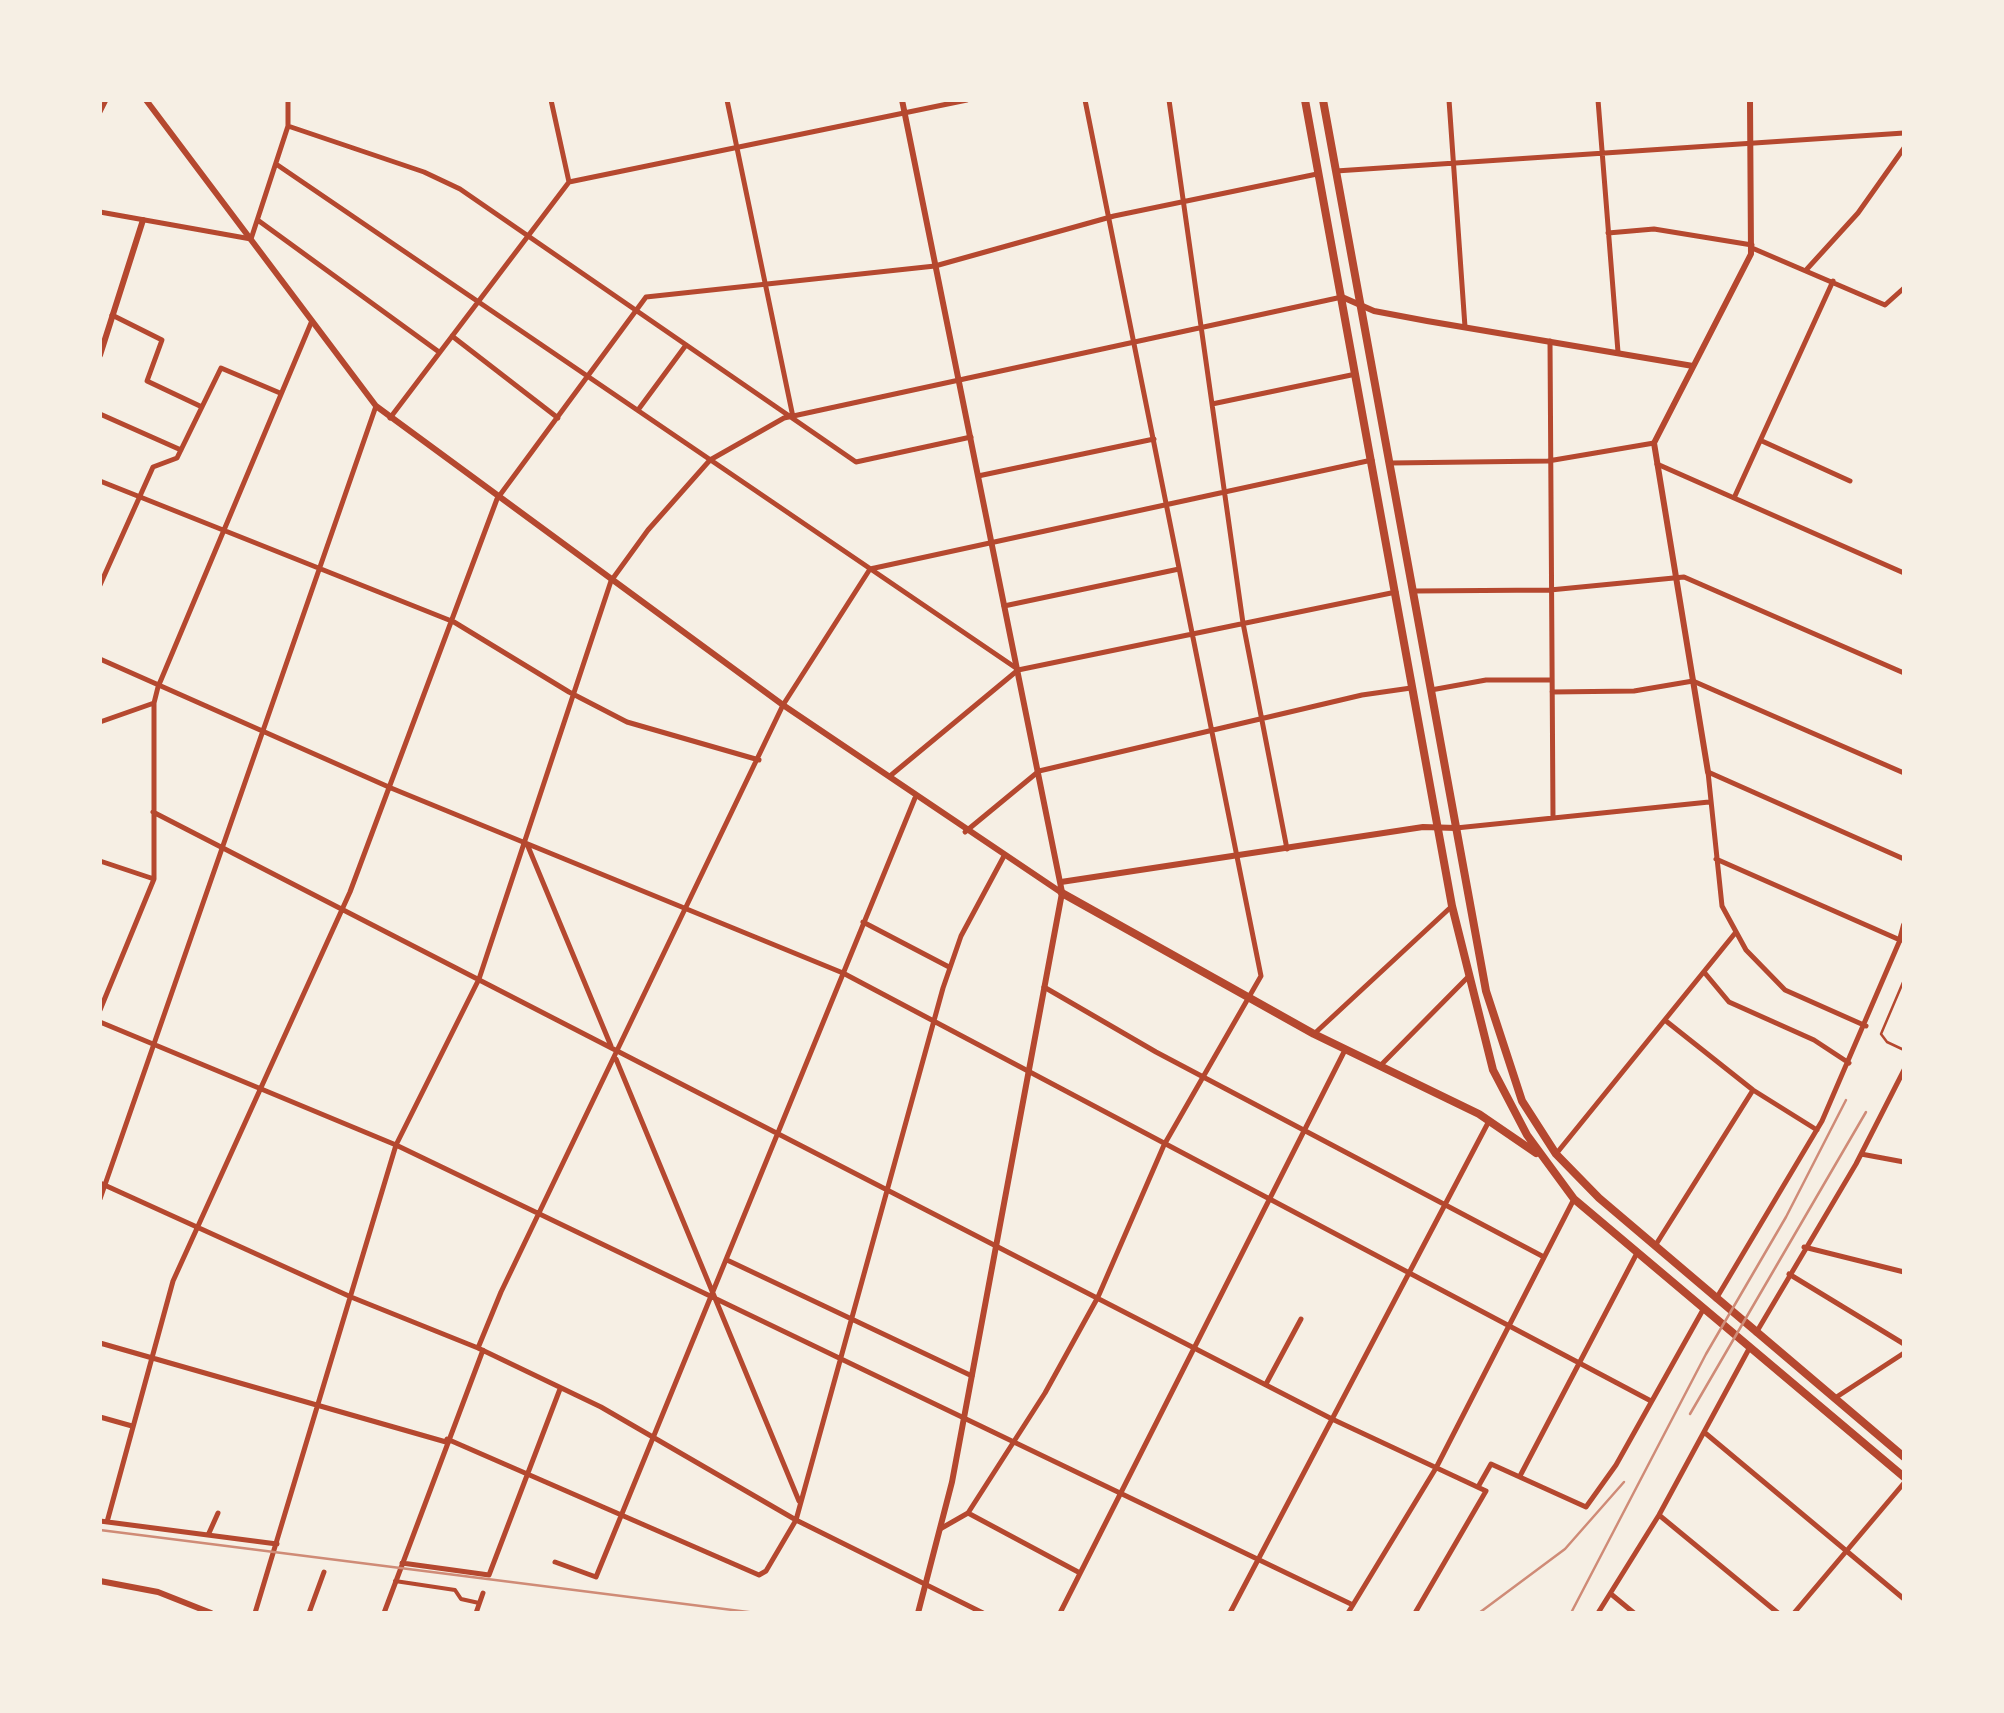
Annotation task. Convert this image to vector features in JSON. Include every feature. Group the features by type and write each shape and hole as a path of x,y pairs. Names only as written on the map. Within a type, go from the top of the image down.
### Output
{"main road":[{"path":"1304,100 1452,906 1494,1070 1540,1156 1574,1199 1904,1480"},
{"path":"1323,100 1493,1025 1522,1100 1556,1154 1655,1246 1904,1457"},
{"path":"1062,893 1314,1034 1489,1122 1540,1156"}],"street":[{"path":"100,112 106,100"},
{"path":"146,100 376,406 497,499 915,798 1062,893"},
{"path":"251,239 288,126 288,100"},
{"path":"550,100 569,182"},
{"path":"727,100 793,417"},
{"path":"902,100 1062,893 972,1376 918,1613"},
{"path":"390,418 569,182 967,100"},
{"path":"940,1529 968,1512 1017,1441 1098,1297 1164,1145 1261,976 1086,100"},
{"path":"1169,100 1243,623 1287,849"},
{"path":"1449,100 1465,327"},
{"path":"1598,100 1618,352"},
{"path":"1750,100 1754,140 1752,246 1654,443 1708,772 1722,906 1736,932 1784,990 1866,1026"},
{"path":"288,126 424,172 460,189 856,462 971,437"},
{"path":"1336,171 1754,140 1904,133"},
{"path":"1808,269 1858,213 1904,148"},
{"path":"276,164 1018,670"},
{"path":"277,1544 103,1521 173,1282 342,909 454,622 497,499 646,297 935,266 1110,217 1317,174"},
{"path":"100,212 251,239"},
{"path":"100,355 143,220"},
{"path":"258,221 439,352"},
{"path":"1608,233 1654,229 1752,246 1885,305 1904,288"},
{"path":"1734,498 1833,281"},
{"path":"256,1613 396,1145 479,979 611,581 648,530 710,460 793,417 1342,297 1465,327 1693,366"},
{"path":"112,316 162,340 146,382 202,407"},
{"path":"100,1010 154,879 154,703 158,687 311,323"},
{"path":"452,336 558,418"},
{"path":"1550,342 1553,817"},
{"path":"638,410 686,344"},
{"path":"100,586 103,570 153,468 177,458 221,368 280,393"},
{"path":"1212,404 1356,374"},
{"path":"100,1199 102,1184 376,406"},
{"path":"100,414 181,450"},
{"path":"978,476 1154,439"},
{"path":"1761,440 1850,481"},
{"path":"1391,463 1548,461 1654,443"},
{"path":"384,1613 480,1349 615,1052 784,705 870,569 1372,460"},
{"path":"1658,464 1904,573"},
{"path":"100,481 454,622 627,722 758,760"},
{"path":"1004,606 1179,570"},
{"path":"1416,591 1550,590 1687,578 1904,673"},
{"path":"887,778 1018,670 1396,592"},
{"path":"100,658 391,788 843,973 1651,1402"},
{"path":"1431,690 1486,680 1551,680"},
{"path":"1551,692 1634,692 1693,681 1904,773"},
{"path":"965,832 1039,772 1362,694 1413,687"},
{"path":"100,722 154,703"},
{"path":"1708,772 1904,858"},
{"path":"555,1562 596,1577 915,798"},
{"path":"1061,882 1437,826 1456,828 1709,802"},
{"path":"153,812 1332,1419 1486,1491 1414,1613"},
{"path":"526,841 800,1504"},
{"path":"100,1342 447,1440 624,1513 760,1575 796,1520 933,1021 962,936 1004,856"},
{"path":"1716,859 1902,941"},
{"path":"100,861 154,879"},
{"path":"1314,1034 1452,906"},
{"path":"863,922 950,967"},
{"path":"1716,1298 1817,1130 1850,1064 1902,941 1904,924"},
{"path":"1556,1154 1736,932"},
{"path":"1704,972 1729,1002 1814,1040 1850,1064"},
{"path":"1379,1067 1468,978"},
{"path":"1044,987 1205,1078 1542,1256"},
{"path":"1665,1020 1753,1090 1817,1130"},
{"path":"100,1022 396,1145 1353,1605"},
{"path":"1060,1613 1345,1050"},
{"path":"1756,1333 1862,1154 1904,1070"},
{"path":"1655,1246 1753,1090"},
{"path":"1230,1613 1489,1122"},
{"path":"1862,1154 1904,1162"},
{"path":"102,1184 351,1297 480,1349 654,1439 796,1520 983,1613"},
{"path":"1348,1613 1436,1468 1574,1199"},
{"path":"1804,1248 1904,1272"},
{"path":"1520,1477 1637,1253"},
{"path":"727,1260 972,1376"},
{"path":"1789,1274 1904,1344"},
{"path":"1478,1487 1491,1464 1586,1506 1704,1308"},
{"path":"1266,1384 1301,1319"},
{"path":"1598,1613 1659,1515 1750,1348"},
{"path":"1834,1399 1904,1354"},
{"path":"402,1563 488,1574 560,1389"},
{"path":"100,1417 132,1426"},
{"path":"1704,1432 1904,1599"},
{"path":"1794,1613 1904,1480"},
{"path":"968,1512 1080,1573"},
{"path":"208,1535 218,1514"},
{"path":"1659,1515 1778,1613"},
{"path":"309,1613 324,1572"},
{"path":"100,1581 158,1592 212,1613"},
{"path":"395,1581 455,1590 461,1599 479,1604"},
{"path":"476,1613 483,1594"},
{"path":"1611,1594 1634,1613"}],"lane":[{"path":"1904,980 1881,1034 1902,1049 1904,1040"}],"railway":[{"path":"1571,1613 1706,1354 1786,1217 1846,1100"},
{"path":"1690,1414 1866,1112"},
{"path":"1479,1613 1565,1549 1624,1482"},
{"path":"100,1530 756,1613"}]}
